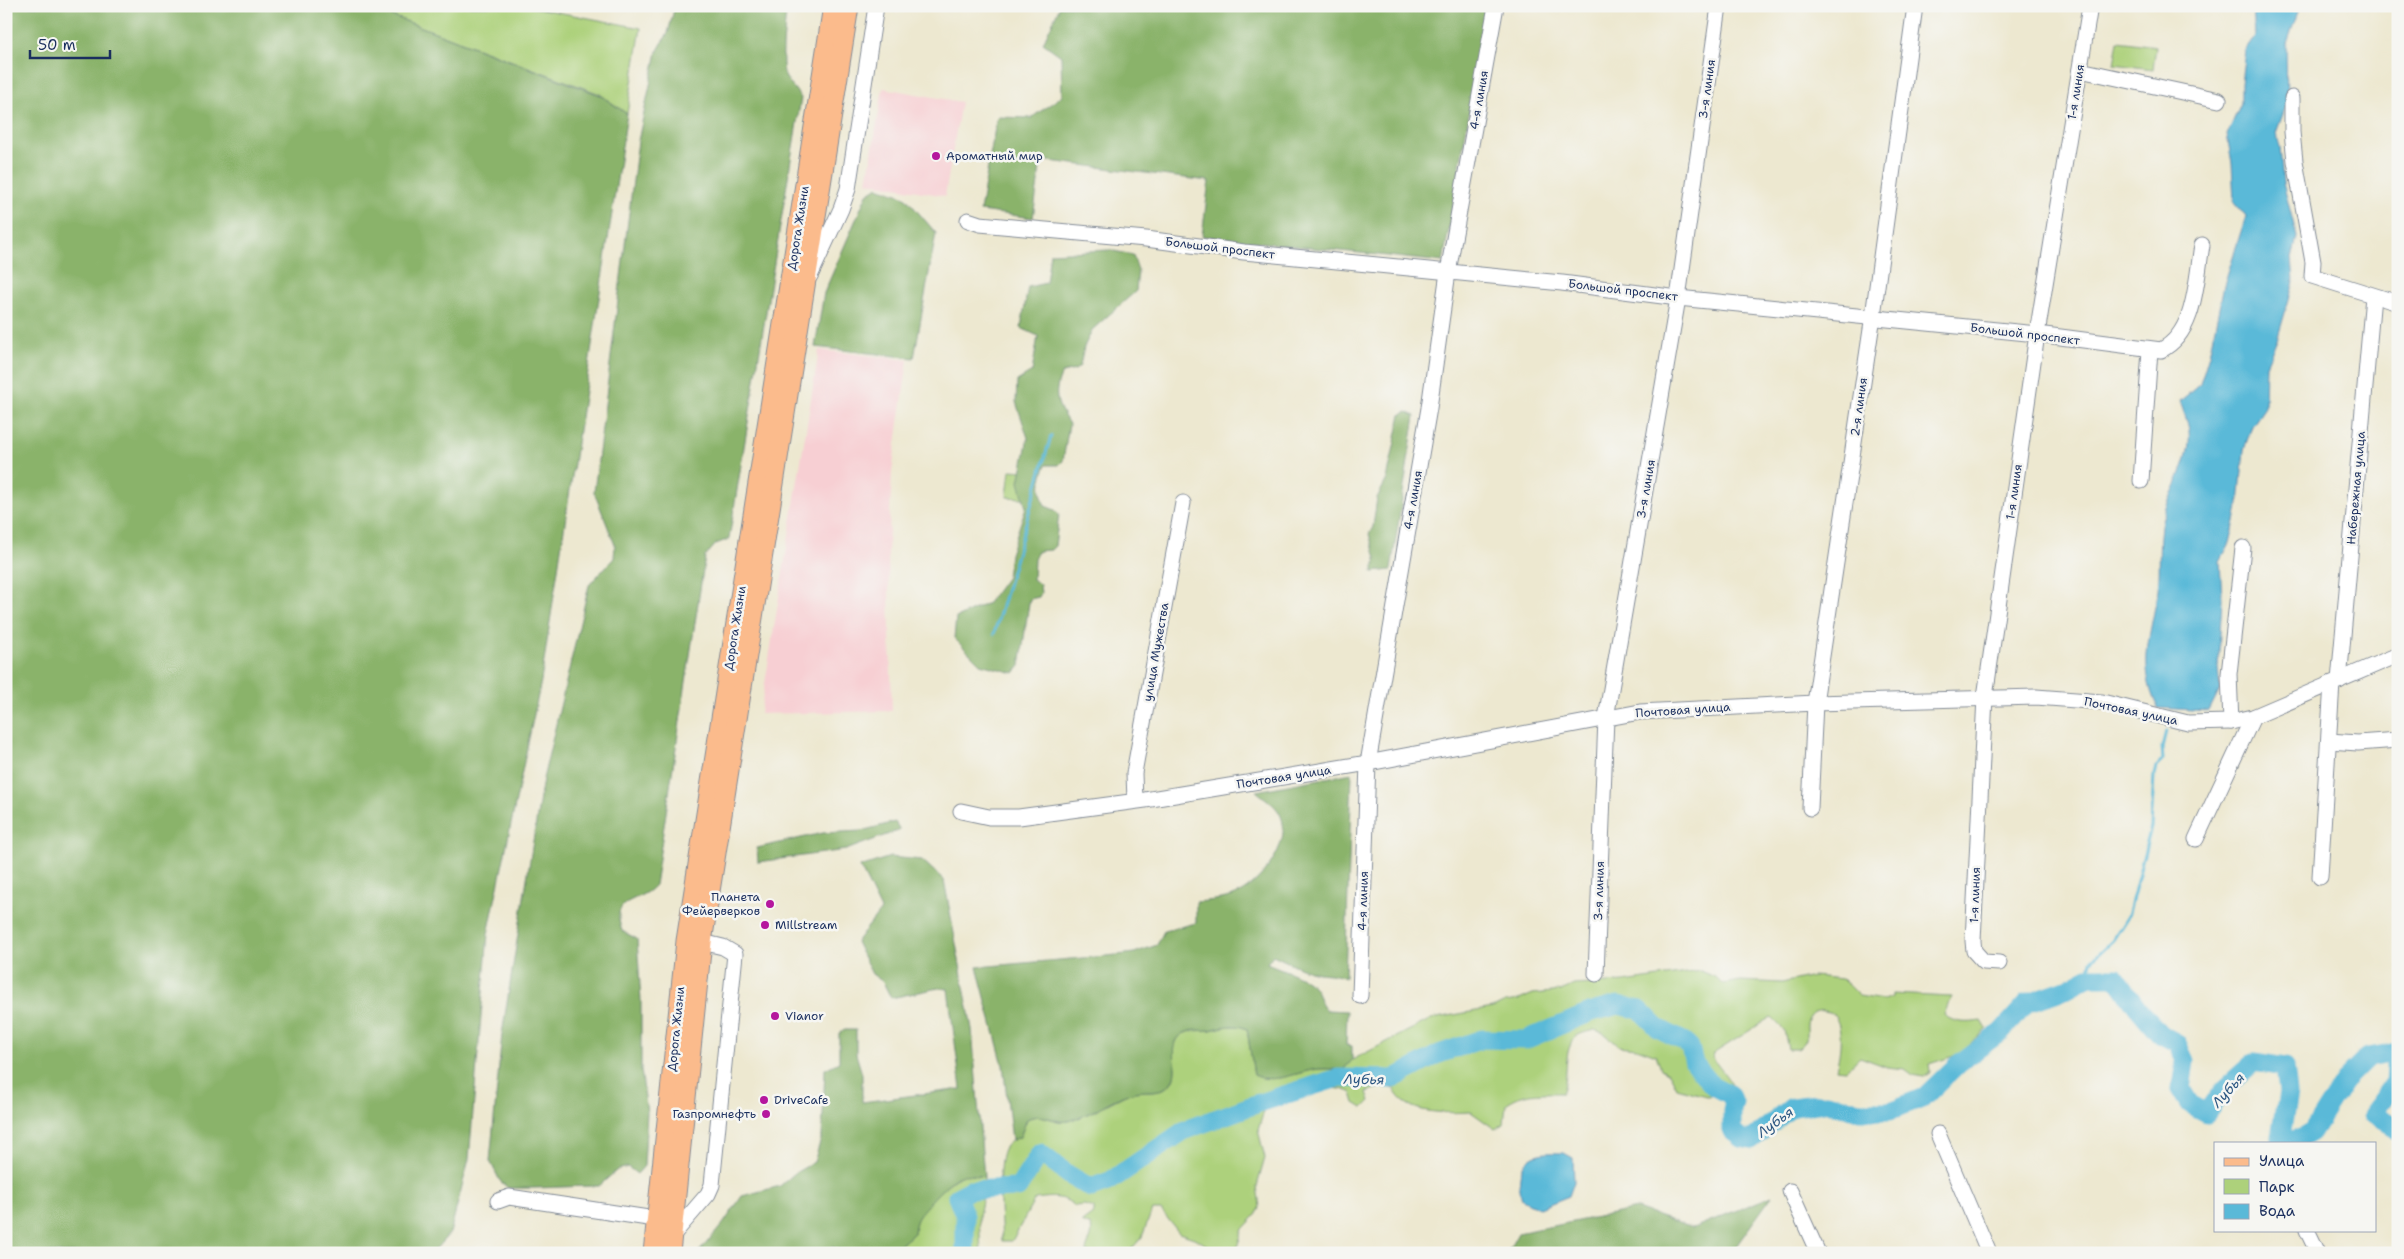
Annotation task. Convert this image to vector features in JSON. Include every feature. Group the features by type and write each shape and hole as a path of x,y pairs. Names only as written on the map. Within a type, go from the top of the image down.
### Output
{"main road":[{"name":"Дорога Жизни","path":"652,1253 686,941 833,6"},
{"name":"Дорога Жизни","path":"671,1245 702,942 849,6"}],"street":[{"path":"805,286 841,209 848,189 876,6"},
{"name":"4-я линия","path":"1360,996 1368,763 1429,408 1448,272 1496,6"},
{"name":"3-я линия","path":"1596,974 1606,718 1678,298 1719,6"},
{"name":"2-я линия","path":"1810,808 1815,703 1873,316 1915,6"},
{"name":"1-я линия","path":"1999,963 1984,962 1974,951 1973,941 1984,698 2037,334 2090,6"},
{"path":"2080,70 2219,100"},
{"path":"2292,98 2292,132 2313,262 2312,276 2398,302"},
{"name":"Большой проспект","path":"968,220 980,224 1146,239 1244,252 1562,283 1678,298 1873,316 2037,334 2150,350 2161,350 2168,347 2182,332 2190,311 2202,245"},
{"name":"Набережная улица","path":"2320,877 2329,741 2373,296"},
{"path":"2141,481 2150,350"},
{"name":"улица Мужества","path":"1135,802 1134,773 1183,503"},
{"path":"2231,722 2229,674 2243,548"},
{"name":"Почтовая улица","path":"961,811 989,817 1019,817 1135,802 1368,763 1640,712 1815,703 1984,698 2069,698 2102,702 2188,723 2231,722 2253,717 2398,654"},
{"path":"2196,839 2253,717"},
{"path":"2329,741 2358,743 2398,740"},
{"path":"671,1245 708,1194 712,1185 725,1059 735,954 723,947 702,942"},
{"path":"1938,1134 1989,1253"},
{"path":"1790,1191 1818,1253"},
{"path":"498,1201 509,1198 655,1219"},
{"path":"2307,1232 2318,1253"}],"shaded area":[{"path":"883,88 961,102 945,196 867,182"},
{"path":"819,350 908,360 892,472 888,552 892,711 760,714"}],"green space":[{"path":"6,6 366,6 600,95 627,114 541,681 488,934 469,1159 450,1233 432,1253 6,1253"},
{"path":"366,6 526,6 641,28 627,114 600,94"},
{"path":"675,6 787,6 783,42 784,70 786,78 801,98 729,539 716,544 705,557 655,885 628,902 619,912 622,931 637,939 641,1001 641,1070 647,1112 644,1166 637,1174 628,1167 617,1170 599,1186 508,1188 500,1181 490,1161 502,1034 543,779 589,585 614,558 615,545 594,492 638,141 657,52 668,33"},
{"path":"1060,6 1488,6 1443,262 1202,236 1209,181 1041,160 1033,218 980,211 997,117 1031,118 1062,96 1061,56 1043,43"},
{"path":"2118,41 2156,46 2153,69 2114,64"},
{"path":"878,187 905,197 936,233 914,358 815,347 824,293 867,194"},
{"path":"1109,250 1133,255 1138,270 1136,291 1092,330 1084,347 1080,366 1075,370 1062,373 1059,381 1057,400 1069,424 1063,461 1059,465 1046,465 1042,475 1041,486 1045,506 1059,514 1055,546 1051,550 1038,551 1034,559 1033,579 1040,585 1041,593 1039,597 1030,599 1020,666 1014,673 980,664 954,638 956,618 988,603 1007,577 1010,554 1026,507 1019,482 1028,438 1016,402 1017,381 1032,372 1038,336 1021,328 1028,287 1046,283 1050,253"},
{"path":"1407,412 1415,416 1391,570 1373,572 1376,558 1369,534 1373,527 1377,498 1387,479 1401,414"},
{"path":"1010,470 1025,471 1023,498 1007,497"},
{"path":"1352,773 1345,978 1306,970 1273,955 1267,963 1298,976 1309,983 1317,992 1326,1010 1347,1011 1346,1045 1352,1046 1352,1060 1343,1070 1320,1069 1283,1077 1261,1078 1254,1075 1247,1029 1233,1026 1190,1031 1180,1036 1176,1042 1174,1049 1175,1073 1173,1080 1168,1086 1155,1091 1131,1093 1068,1121 1058,1121 1039,1116 1027,1119 1020,1137 1012,1140 1003,1065 977,967 1134,953 1157,945 1164,931 1196,923 1196,902 1226,898 1241,892 1262,874 1271,862 1278,850 1283,824 1277,809 1256,791"},
{"path":"895,822 900,830 846,850 758,862 757,848 823,833 861,831"},
{"path":"890,857 922,860 944,880 972,1029 984,1177 964,1175 948,1184 922,1211 916,1222 914,1233 891,1253 850,1253 832,1247 821,1253 698,1253 723,1224 742,1196 780,1186 795,1173 814,1162 822,1136 825,1069 839,1062 839,1033 845,1030 856,1030 856,1054 862,1074 862,1102 961,1089 948,989 939,988 891,998 883,982 872,974 856,942 881,910 860,867"},
{"path":"1701,971 1715,977 1722,984 1741,981 1782,983 1813,976 1842,979 1859,996 1883,1000 1892,997 1892,994 1951,997 1944,1015 1962,1022 1982,1021 1987,1029 1957,1055 1929,1064 1930,1073 1923,1077 1913,1075 1905,1069 1887,1067 1860,1057 1846,1070 1836,1069 1840,1045 1839,1027 1837,1019 1825,1011 1817,1011 1808,1019 1806,1039 1798,1049 1788,1049 1784,1030 1771,1017 1713,1055 1714,1060 1735,1091 1738,1105 1737,1113 1729,1112 1728,1101 1721,1095 1706,1096 1677,1088 1670,1074 1661,1069 1656,1055 1637,1048 1619,1046 1604,1033 1593,1030 1577,1036 1569,1048 1562,1093 1533,1094 1512,1100 1506,1104 1504,1124 1495,1129 1471,1112 1450,1113 1417,1108 1399,1098 1394,1089 1385,1086 1367,1092 1370,1101 1363,1108 1355,1103 1352,1093 1332,1088 1309,1093 1265,1108 1258,1130 1265,1158 1257,1186 1260,1207 1256,1215 1243,1229 1235,1253 1218,1253 1197,1239 1179,1233 1161,1210 1152,1210 1142,1237 1128,1253 1086,1253 1092,1230 1091,1226 1082,1222 1094,1213 1094,1208 1084,1205 1075,1206 1061,1198 1035,1199 1012,1241 1002,1241 1000,1168 1002,1157 1007,1145 1020,1137 1027,1119 1038,1116 1057,1121 1074,1120 1130,1093 1158,1090 1167,1087 1172,1081 1174,1074 1174,1049 1176,1042 1180,1036 1188,1032 1234,1026 1247,1029 1254,1075 1268,1079 1316,1069 1343,1070 1352,1060 1431,1019 1493,1008 1505,1002 1519,1000 1533,994 1561,991 1574,985 1624,982"},
{"path":"965,1174 984,1177 979,1216 981,1253 891,1253 914,1233 919,1215 930,1201 944,1187"},
{"path":"1772,1196 1731,1253 1507,1253 1518,1233 1637,1209 1693,1228"}],"water":[{"path":"2253,6 2300,6 2286,46 2287,103 2276,133 2280,147 2283,183 2297,237 2292,258 2294,282 2277,340 2266,365 2265,407 2252,426 2244,450 2239,504 2230,543 2220,561 2222,599 2218,668 2220,689 2209,711 2158,708 2151,692 2148,677 2147,649 2158,589 2161,525 2184,464 2189,442 2187,420 2180,401 2200,384 2209,355 2224,285 2246,216 2234,202 2232,163 2227,135 2241,103 2241,83 2245,50 2255,36"},
{"path":"1564,1153 1573,1158 1574,1182 1569,1196 1539,1208 1522,1200 1520,1174 1525,1163 1539,1154"}],"waterway":[{"path":"994,634 1051,436"},
{"path":"2088,977 2091,961 2113,940 2128,916 2151,827 2154,775 2156,767 2163,760 2162,747 2166,731"},
{"name":"Лубья","path":"965,1253 965,1216 957,1197 970,1190 1018,1188 1040,1153 1069,1175 1091,1188 1110,1181 1185,1130 1259,1103 1338,1078 1393,1079 1439,1054 1482,1039 1525,1040 1592,1012 1618,1005 1640,1010 1658,1028 1685,1042 1690,1047 1694,1063 1712,1085 1729,1094 1734,1102 1732,1131 1741,1138 1751,1140 1792,1107 1826,1103 1860,1111 1890,1111 1924,1097 1958,1064 2001,1032 2027,1003 2066,989 2088,977 2116,977 2137,1007 2160,1034 2177,1043 2185,1061 2181,1089 2190,1104 2207,1113 2224,1089 2254,1062 2285,1067 2288,1093 2280,1142 2302,1138 2312,1132 2344,1081 2368,1057 2397,1052 2395,1082 2372,1114 2398,1129"}],"place":[{"name":"Ароматный мир","path":"936,156"},
{"name":"Планета Фейерверков","path":"770,904"},
{"name":"Millstream","path":"765,925"},
{"name":"Vianor","path":"775,1016"},
{"name":"DriveCafe","path":"764,1100"},
{"name":"Газпромнефть","path":"766,1114"}]}
